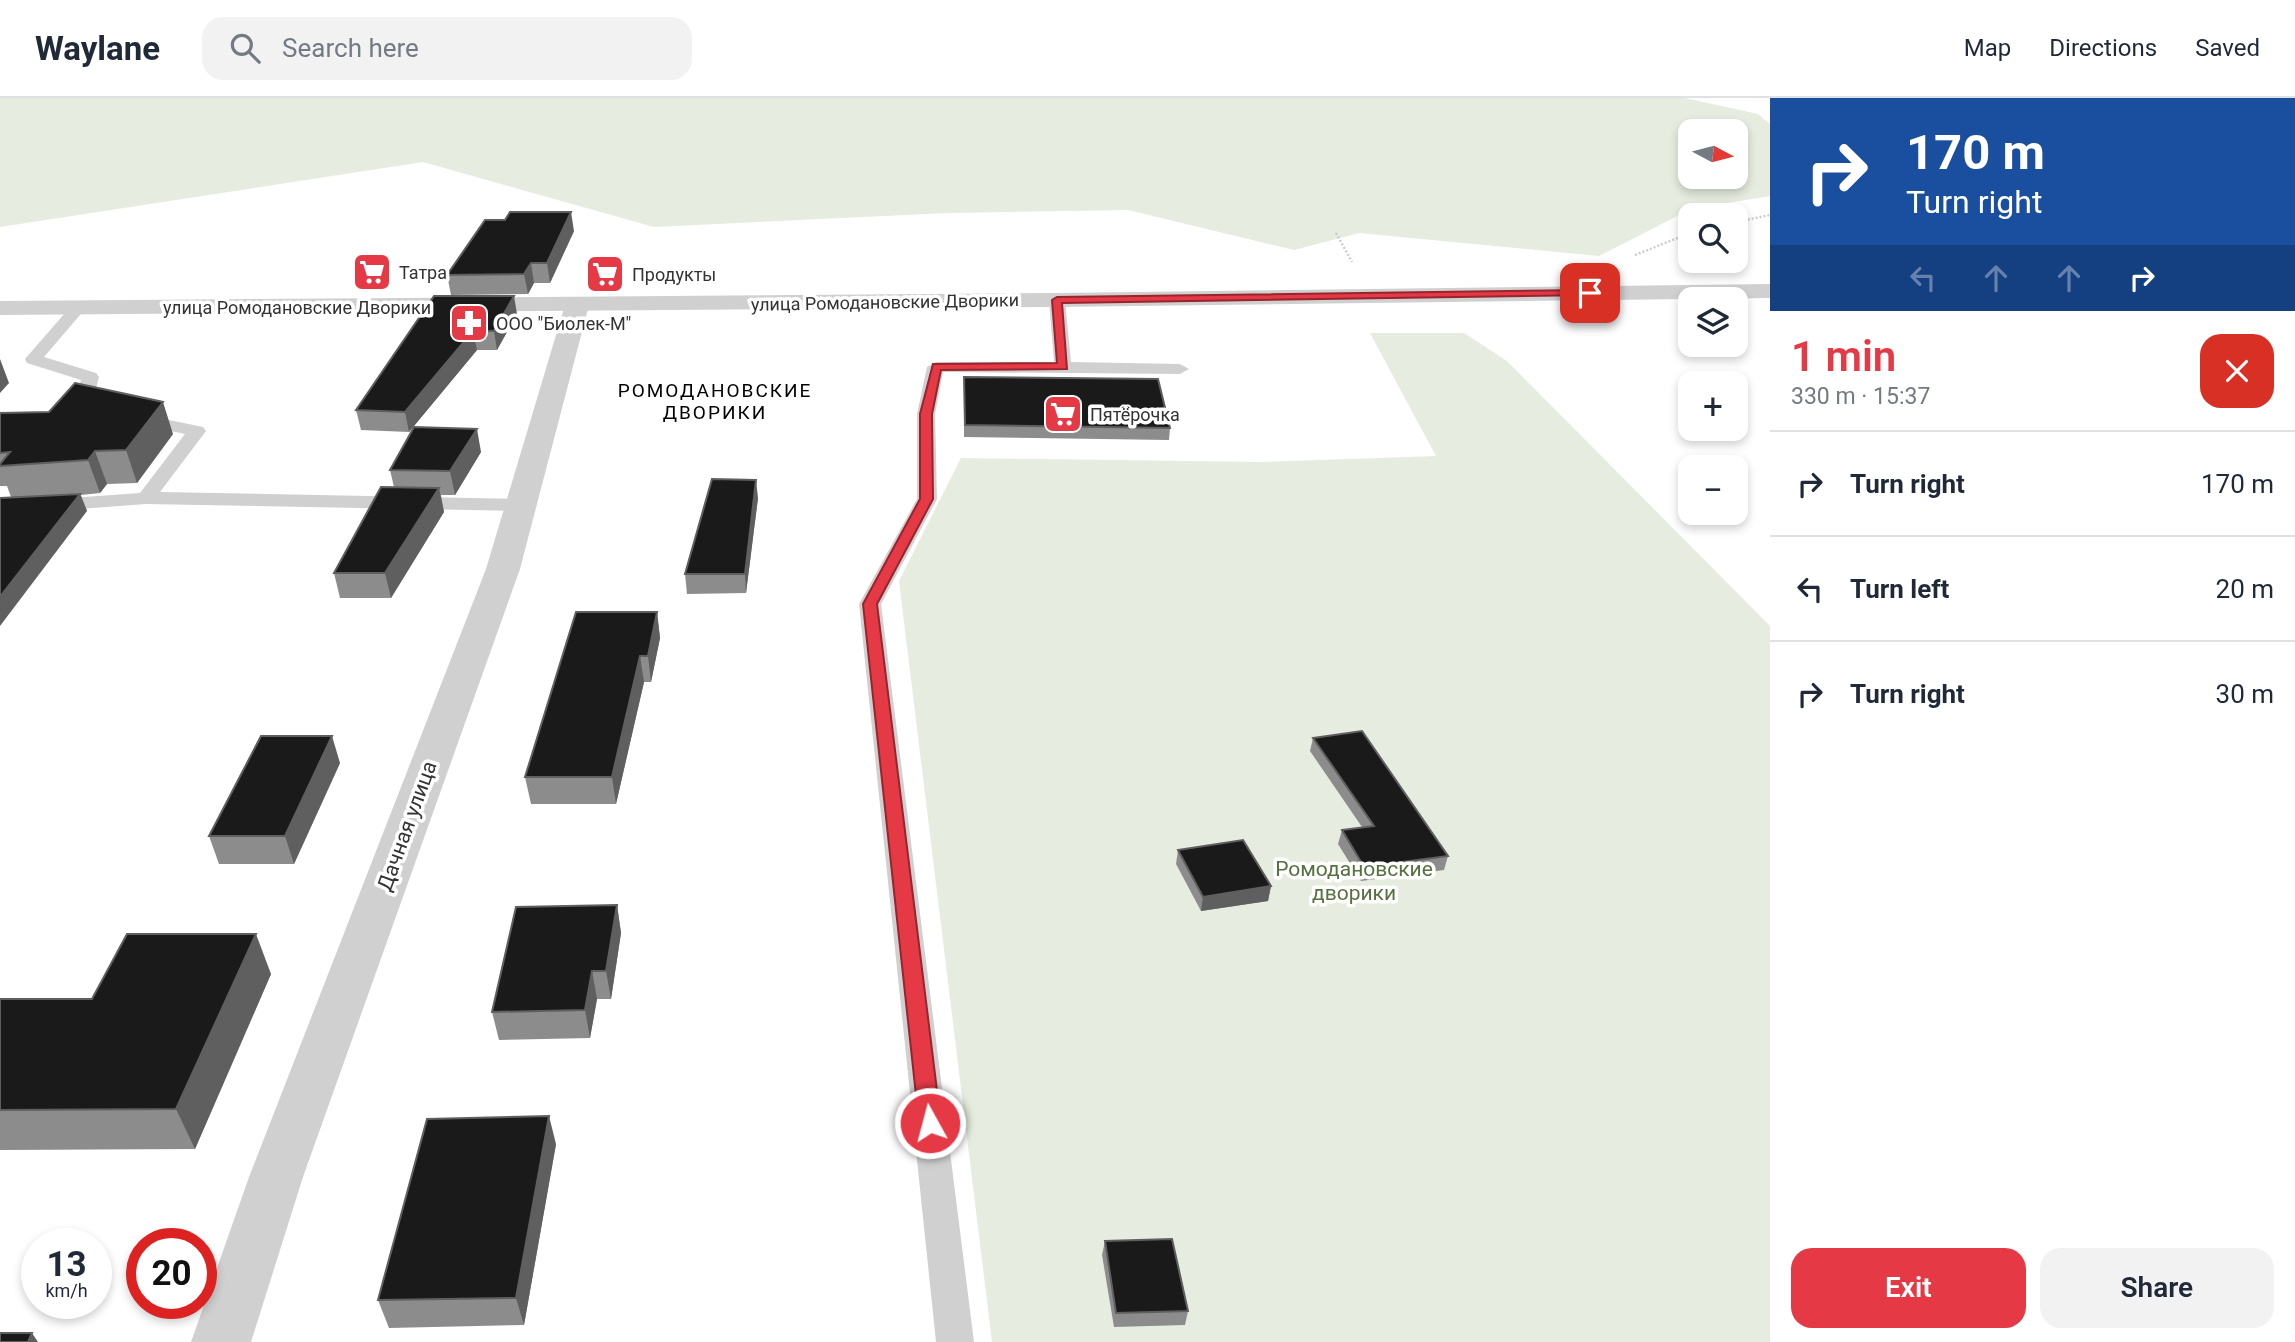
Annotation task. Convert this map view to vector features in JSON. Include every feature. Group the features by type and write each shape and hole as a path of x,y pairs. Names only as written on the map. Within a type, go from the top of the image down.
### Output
{"street":[{"name":"улица Ромодановские Дворики","path":"0,308 577,305 1770,290"},
{"name":"Дачная улица","path":"222,1342 276,1177 503,569 577,305"}],"lane":[{"path":"1057,300 1063,367"},
{"path":"78,308 33,359 90,377 82,407 197,431 146,498"},
{"path":"955,1342 870,604 927,499 926,414 936,367 1180,369"},
{"path":"0,509 146,498 521,505"}],"path":[{"path":"1748,220 1770,215"}],"green space":[{"path":"0,98 1685,98 1758,114 1770,124 1770,196 1727,203 1678,203 1678,216 1599,256 1359,233 1294,250 1128,210 948,213 654,227 423,162 0,227"},
{"name":"Ромодановские дворики","path":"1370,333 1464,333 1507,361 1770,626 1770,1342 992,1342 899,581 961,458 1263,462 1436,456"}],"building":[{"path":"510,212 571,212 547,263 531,263 524,274 447,275 485,220 505,220"},
{"path":"434,296 514,296 494,331 473,331 405,412 356,410"},
{"name":"Пятёрочка","path":"964,377 1158,379 1170,428 965,425"},
{"path":"75,383 163,402 126,450 95,451 88,460 0,466 10,452 0,453 0,413 49,412"},
{"path":"414,427 477,429 450,471 390,470"},
{"path":"712,479 756,480 745,574 685,574"},
{"path":"381,487 439,488 385,573 334,573"},
{"path":"80,494 0,597 0,498"},
{"path":"576,612 657,612 648,656 640,656 612,777 525,777"},
{"path":"1362,731 1448,856 1364,867 1342,830 1374,826 1313,738"},
{"path":"261,736 332,736 285,836 209,836"},
{"path":"1243,840 1271,886 1203,897 1178,850"},
{"path":"617,905 606,971 592,971 585,1010 492,1012 516,907"},
{"path":"127,934 256,934 176,1109 0,1110 0,999 92,999"},
{"path":"549,1116 516,1298 378,1300 427,1119"},
{"path":"1172,1239 1188,1311 1116,1313 1105,1241"},
{"path":"0,1333 32,1333 28,1342 0,1342"}],"place":[{"name":"Татра","path":"372,272"},
{"name":"Продукты","path":"605,274"},
{"name":"ООО \"Биолек-М\"","path":"469,323"},
{"name":"Пятёрочка","path":"1063,414"}],"district":[{"name":"РОМОДАНОВСКИЕ ДВОРИКИ","path":"715,401"}],"route":[{"path":"930,1123 870,604 927,499 926,414 936,367 1063,367 1057,300 1590,293"}]}
